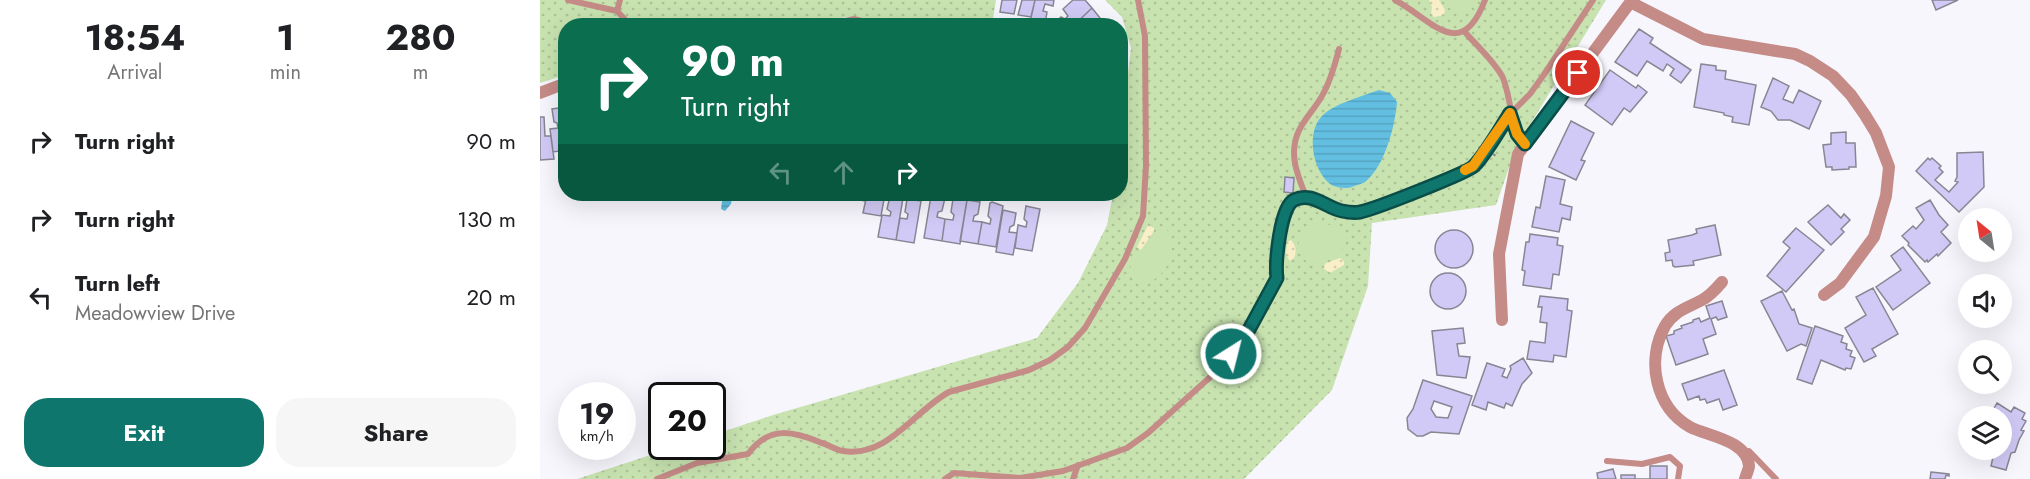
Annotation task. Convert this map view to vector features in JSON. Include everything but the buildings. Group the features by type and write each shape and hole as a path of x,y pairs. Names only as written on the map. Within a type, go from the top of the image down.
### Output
{"street":[{"path":"1502,320 1499,254 1518,154 1631,1 1703,39 1795,54 1810,61 1833,76 1865,115 1876,133 1890,167 1886,196 1874,237 1840,283 1824,295"},
{"path":"540,93 558,86"},
{"path":"1722,282 1714,292 1673,315 1660,339 1656,354 1655,375 1660,393 1670,410 1689,426 1723,439 1743,453 1749,466 1745,479"}],"lane":[{"path":"568,0 617,12 623,18"},
{"path":"617,12 620,0"},
{"path":"657,479 697,463 748,454 757,442 779,433 794,433 843,451 877,446 894,436 949,392 1029,370 1050,360 1068,347 1084,328 1125,259 1143,216 1146,166 1145,36 1138,0"},
{"path":"1395,0 1412,9 1443,32 1453,34 1464,31 1481,10 1485,0"},
{"path":"945,479 954,473 1020,478 1063,471 1127,448 1148,433 1218,370 1245,337 1277,278 1281,229 1286,208 1293,200 1306,197 1340,211 1360,212 1398,199 1473,166 1510,113 1530,94 1593,0"},
{"path":"1464,31 1502,76 1517,134 1525,144"},
{"path":"1306,197 1295,166 1295,142 1304,121 1323,94 1339,49"},
{"path":"1743,453 1749,451 1776,479"},
{"path":"1607,460 1642,464 1670,457 1680,466 1677,479"},
{"path":"1073,479 1078,465"}],"green space":[{"path":"540,0 996,0 993,18 558,18 558,77 540,83"},
{"path":"1105,0 1606,0 1516,148 1496,205 1372,223 1368,286 1332,390 1244,479 577,479 648,456 648,460 726,460 726,431 1037,338 1078,283 1107,225 1112,201 1128,201 1128,74 1131,48 1128,38 1128,18 1122,18"},
{"path":"1443,0 1475,0 1465,13 1458,13"},
{"path":"1315,223 1330,225 1340,230 1343,246 1341,255 1318,264 1309,264 1301,253 1299,241 1303,230"},
{"path":"1158,228 1170,232 1171,257 1160,275 1141,286 1131,275 1132,261 1136,251 1142,251"}],"sand":[{"path":"1429,0 1439,0 1445,10 1444,15 1434,17 1431,14 1432,7"},
{"path":"1148,225 1154,228 1154,231 1141,250 1137,247"},
{"path":"1291,240 1296,251 1294,258 1290,261 1286,255 1287,242"},
{"path":"1340,258 1344,261 1344,265 1330,273 1323,268 1326,263"}],"water":[{"path":"1379,90 1390,93 1397,102 1388,145 1378,166 1365,182 1352,187 1338,187 1330,184 1319,169 1313,150 1314,130 1318,121 1335,107"},
{"path":"722,201 731,201 725,211 721,209"}],"slow traffic":[{"path":"1465,170 1473,166 1510,113 1517,134 1525,144"}],"route":[{"path":"1231,354 1245,337 1277,278 1281,229 1286,208 1293,200 1306,197 1340,211 1360,212 1398,199 1473,166 1510,113 1517,134 1525,144 1578,73"}]}
